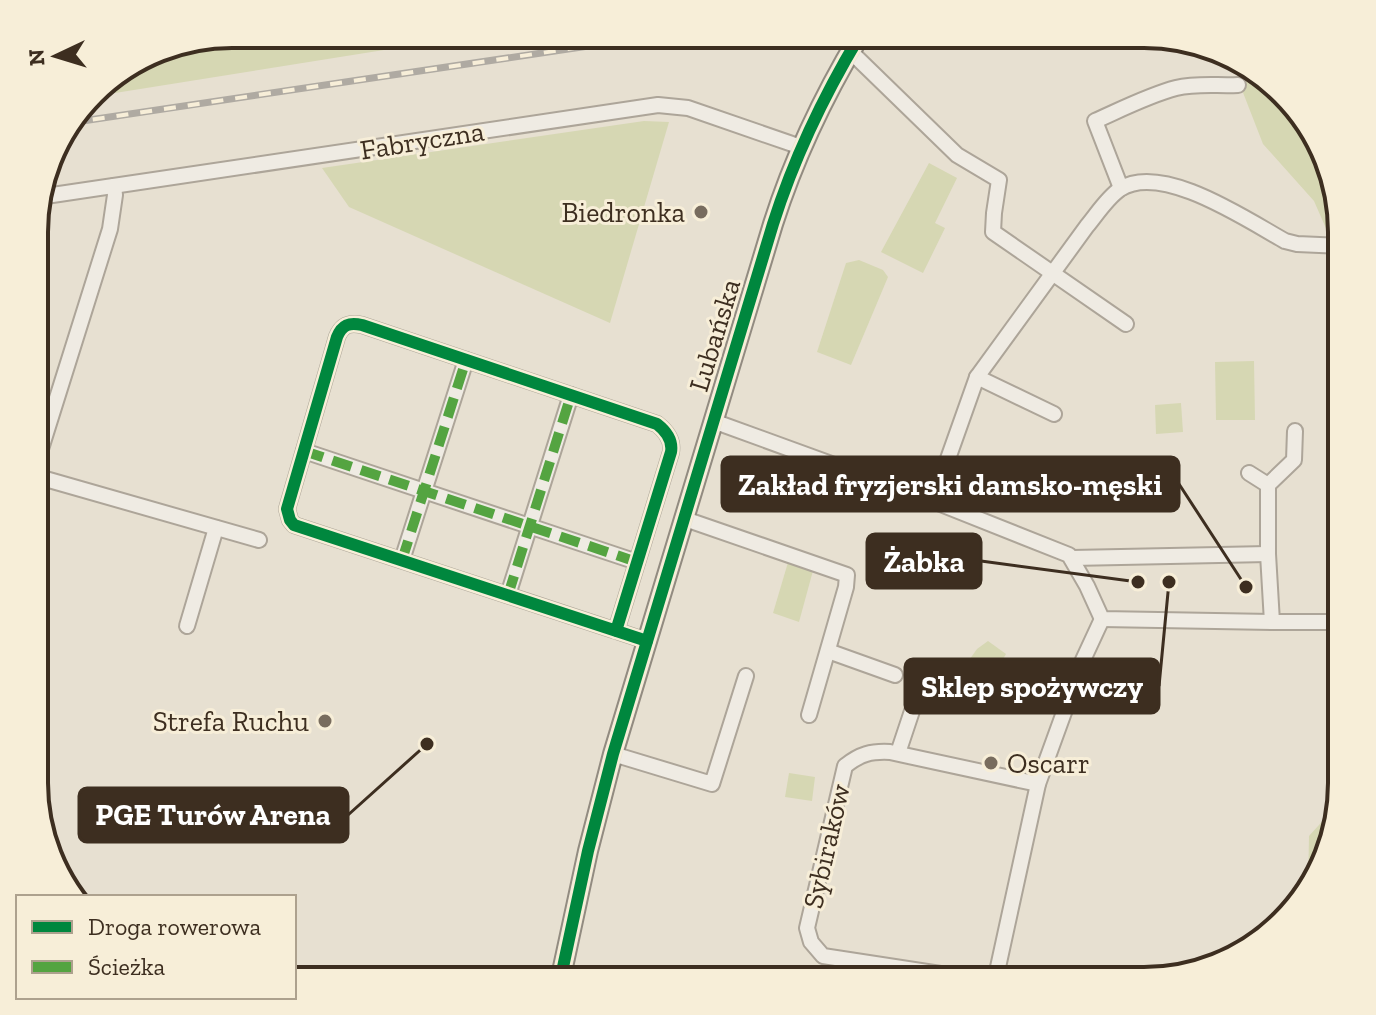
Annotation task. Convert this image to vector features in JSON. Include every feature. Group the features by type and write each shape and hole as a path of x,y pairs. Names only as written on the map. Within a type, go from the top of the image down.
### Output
{"main road":[{"name":"Lubańska","path":"563,967 613,754 773,224 801,147 852,48"}],"street":[{"path":"858,48 957,155 999,180 993,232 1126,324"},
{"path":"1121,188 1095,121 1174,88 1205,84 1238,85"},
{"name":"Fabryczna","path":"52,195 658,105 688,108 801,147"},
{"path":"933,501 977,377 1101,207 1121,188 1147,182 1174,185 1201,195 1285,241 1328,245"},
{"path":"48,427 110,229 114,186"},
{"path":"616,631 671,452 669,437 657,424 362,325 350,323 345,326 337,337 287,509 290,520 299,527 402,560 616,631 647,641"},
{"path":"402,560 466,360"},
{"path":"977,377 1054,414"},
{"path":"508,595 571,395"},
{"path":"713,421 933,501 1057,549 1072,558 1268,554"},
{"path":"1272,622 1268,485 1294,460 1295,431"},
{"path":"304,451 637,562"},
{"path":"1249,473 1268,485"},
{"path":"48,480 259,540"},
{"path":"685,519 847,575 809,715"},
{"path":"187,626 216,528"},
{"path":"1072,558 1102,619"},
{"path":"1102,619 1328,622"},
{"path":"998,967 1038,784 1083,660 1102,619"},
{"path":"828,651 895,675"},
{"path":"613,754 712,784 746,676"},
{"path":"898,753 918,693"},
{"name":"Sybiraków","path":"895,967 823,956 811,942 807,928 845,766 865,753 877,751 1038,784"}],"green space":[{"path":"220,48 396,48 112,94 161,62"},
{"path":"1242,77 1274,102 1297,130 1314,161 1322,184 1328,233 1314,201 1263,144 1242,90"},
{"path":"644,121 669,122 610,323 349,207 322,168"},
{"path":"929,163 957,178 935,223 945,228 923,273 881,252"},
{"path":"859,260 883,270 888,277 851,365 817,352 846,263"},
{"path":"1254,361 1255,420 1216,420 1215,362"},
{"path":"1181,403 1183,432 1156,434 1155,405"},
{"path":"789,559 814,567 799,622 773,613"},
{"path":"988,641 1006,654 989,683 981,686 969,672 967,663 977,649"},
{"path":"789,773 815,777 812,801 785,797"},
{"path":"1324,820 1308,865 1309,836"}],"railway":[{"path":"87,120 575,48"}],"marked path":[{"path":"402,560 466,360"},
{"path":"508,595 571,395"},
{"path":"304,451 637,562"}],"cycle path":[{"path":"563,967 613,754 773,224 810,128 853,48"},
{"path":"616,631 671,452 670,440 663,430 657,424 362,325 344,327 337,337 287,509 294,525 647,641"}],"place":[{"name":"Biedronka","path":"701,212"},
{"name":"Żabka","path":"1138,582"},
{"name":"Sklep spożywczy","path":"1169,582"},
{"name":"Zakład fryzjerski damsko-męski","path":"1246,587"},
{"name":"Strefa Ruchu","path":"325,721"},
{"name":"PGE Turów Arena","path":"427,744"},
{"name":"Oscarr","path":"991,763"}]}
